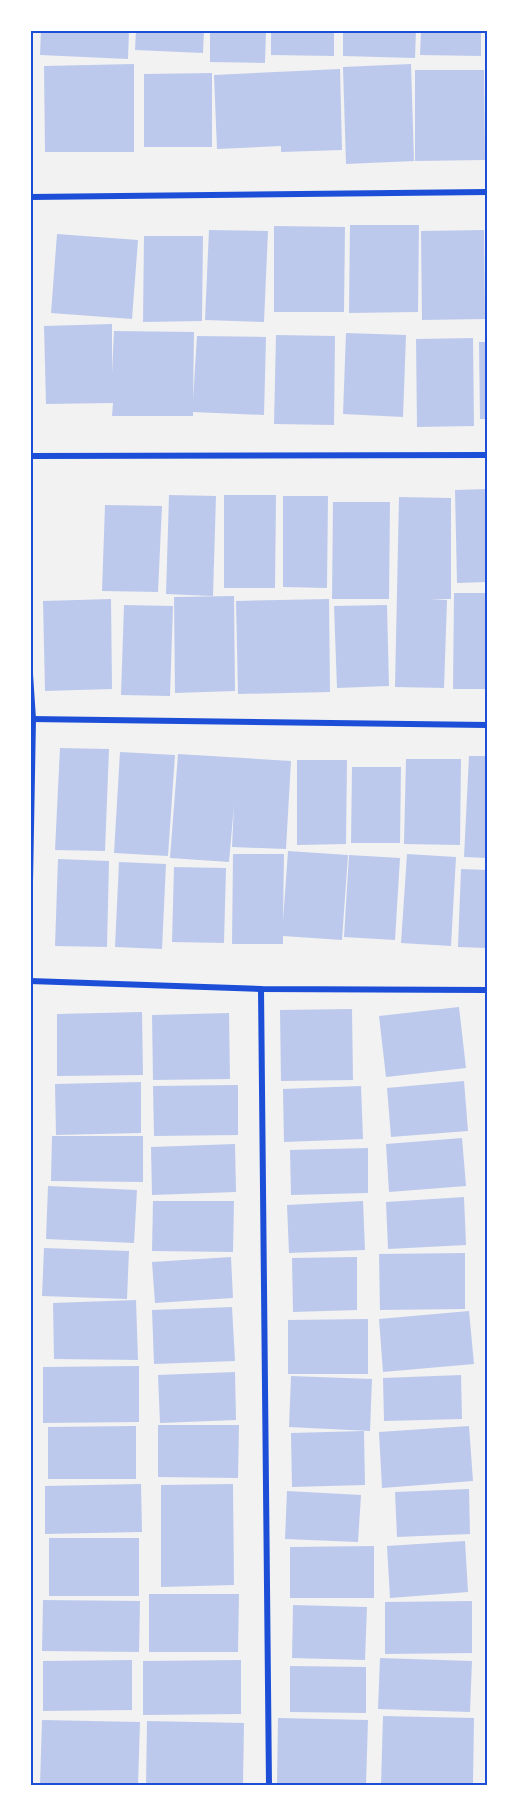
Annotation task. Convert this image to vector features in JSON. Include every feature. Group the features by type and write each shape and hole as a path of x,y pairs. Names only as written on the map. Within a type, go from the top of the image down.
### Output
{"street":[{"path":"30,197 487,192"},
{"path":"30,456 487,455"},
{"path":"30,674 30,883"},
{"path":"31,719 487,725"},
{"path":"30,981 261,989 487,990"},
{"path":"261,989 269,1785"}],"building":[{"path":"41,30 129,30 128,59 40,55"},
{"path":"136,30 204,30 203,53 135,50"},
{"path":"210,30 266,30 265,63 210,62"},
{"path":"271,30 334,30 334,56 271,55"},
{"path":"343,30 416,30 415,58 343,56"},
{"path":"421,30 481,30 481,56 420,55"},
{"path":"134,64 134,152 45,152 44,66"},
{"path":"411,64 414,161 346,164 343,67"},
{"path":"340,69 342,150 281,152 281,146 217,149 214,75"},
{"path":"415,70 484,70 485,160 415,161"},
{"path":"212,73 212,147 144,147 144,74"},
{"path":"350,225 419,225 418,312 349,313"},
{"path":"274,226 345,227 344,312 274,312"},
{"path":"209,230 268,231 264,322 205,320"},
{"path":"484,230 485,319 422,320 421,231"},
{"path":"57,234 138,240 132,319 51,313"},
{"path":"144,236 203,236 202,321 143,322"},
{"path":"112,324 112,373 114,331 194,332 193,400 197,336 266,337 264,415 193,412 193,416 112,416 113,403 46,404 44,326"},
{"path":"346,333 406,335 403,417 343,414"},
{"path":"276,335 335,336 334,425 274,424"},
{"path":"473,338 474,426 417,427 416,339"},
{"path":"479,342 487,342 487,419 480,419"},
{"path":"487,489 487,582 457,583 455,490"},
{"path":"169,495 216,496 213,596 166,594"},
{"path":"224,495 276,495 275,588 224,588"},
{"path":"283,496 328,496 327,588 283,587"},
{"path":"399,497 451,498 451,599 430,599 447,600 444,688 395,687"},
{"path":"333,502 390,502 389,599 332,599"},
{"path":"105,505 162,506 158,592 102,591"},
{"path":"454,593 487,593 487,689 453,689"},
{"path":"234,596 235,691 175,693 174,597"},
{"path":"111,599 112,689 45,691 43,601"},
{"path":"329,599 330,692 238,694 236,601"},
{"path":"124,605 173,606 170,696 121,695"},
{"path":"387,605 389,686 337,688 334,606"},
{"path":"60,748 109,749 105,851 55,850"},
{"path":"120,752 175,755 168,856 114,853"},
{"path":"178,754 291,761 286,849 232,847 234,805 229,862 170,858"},
{"path":"469,756 487,756 487,858 464,857"},
{"path":"406,759 461,759 460,845 404,844"},
{"path":"297,760 347,760 346,844 297,845"},
{"path":"352,767 401,767 400,843 351,843"},
{"path":"288,851 348,855 342,940 283,936 283,944 232,944 233,854 284,854 283,921"},
{"path":"407,854 456,857 451,946 401,943"},
{"path":"349,855 400,858 395,940 344,937"},
{"path":"58,859 109,861 107,947 55,946"},
{"path":"119,862 166,864 162,949 115,947"},
{"path":"174,867 226,868 224,943 172,942"},
{"path":"461,869 487,870 487,948 458,947"},
{"path":"459,1007 466,1068 386,1077 379,1016"},
{"path":"352,1009 353,1080 281,1081 280,1010"},
{"path":"142,1012 143,1075 57,1076 57,1014"},
{"path":"229,1013 230,1079 153,1080 152,1015"},
{"path":"464,1081 468,1131 391,1137 387,1088"},
{"path":"141,1082 141,1133 56,1135 55,1084"},
{"path":"238,1085 238,1135 154,1136 153,1086"},
{"path":"361,1086 363,1139 284,1142 283,1089"},
{"path":"52,1136 143,1136 143,1182 51,1181"},
{"path":"462,1138 466,1186 389,1192 386,1144"},
{"path":"235,1144 236,1192 152,1195 151,1147"},
{"path":"368,1148 368,1193 291,1195 290,1150"},
{"path":"48,1186 137,1190 134,1243 46,1239"},
{"path":"464,1197 466,1245 388,1249 386,1202"},
{"path":"153,1201 234,1201 233,1252 152,1251"},
{"path":"363,1201 365,1250 289,1253 287,1205"},
{"path":"44,1248 129,1251 127,1299 42,1296"},
{"path":"465,1253 465,1309 380,1310 379,1254"},
{"path":"231,1257 233,1298 155,1303 152,1262"},
{"path":"357,1257 357,1310 293,1312 292,1258"},
{"path":"136,1300 138,1360 54,1359 53,1303"},
{"path":"232,1307 235,1361 154,1364 152,1310"},
{"path":"469,1311 474,1364 383,1372 379,1319"},
{"path":"368,1319 368,1374 288,1374 288,1320"},
{"path":"139,1366 139,1422 43,1423 43,1367"},
{"path":"235,1372 236,1420 160,1423 158,1375"},
{"path":"461,1375 462,1419 384,1421 383,1378"},
{"path":"291,1376 372,1379 370,1431 289,1427"},
{"path":"158,1425 239,1425 238,1478 158,1477"},
{"path":"136,1426 136,1479 48,1479 48,1427"},
{"path":"469,1426 473,1481 382,1488 379,1432"},
{"path":"364,1431 365,1485 292,1487 291,1433"},
{"path":"141,1484 142,1532 45,1534 45,1486"},
{"path":"233,1484 234,1585 161,1587 161,1485"},
{"path":"469,1489 470,1534 397,1537 395,1492"},
{"path":"287,1491 361,1495 358,1542 285,1539"},
{"path":"49,1538 139,1538 139,1596 49,1596"},
{"path":"465,1541 468,1592 390,1598 387,1546"},
{"path":"374,1546 374,1598 290,1598 290,1547"},
{"path":"149,1594 239,1594 238,1652 149,1652"},
{"path":"43,1600 140,1601 139,1652 42,1651"},
{"path":"472,1601 472,1653 385,1654 385,1602"},
{"path":"293,1605 367,1607 365,1660 292,1658"},
{"path":"380,1658 472,1661 470,1712 378,1709"},
{"path":"132,1660 132,1710 43,1711 43,1661"},
{"path":"241,1660 241,1714 143,1715 143,1661"},
{"path":"290,1666 366,1667 366,1713 290,1712"},
{"path":"383,1716 474,1718 473,1785 381,1785"},
{"path":"278,1718 368,1720 366,1785 277,1785"},
{"path":"42,1720 140,1722 138,1785 40,1785"},
{"path":"147,1721 244,1723 243,1785 146,1785"}]}
